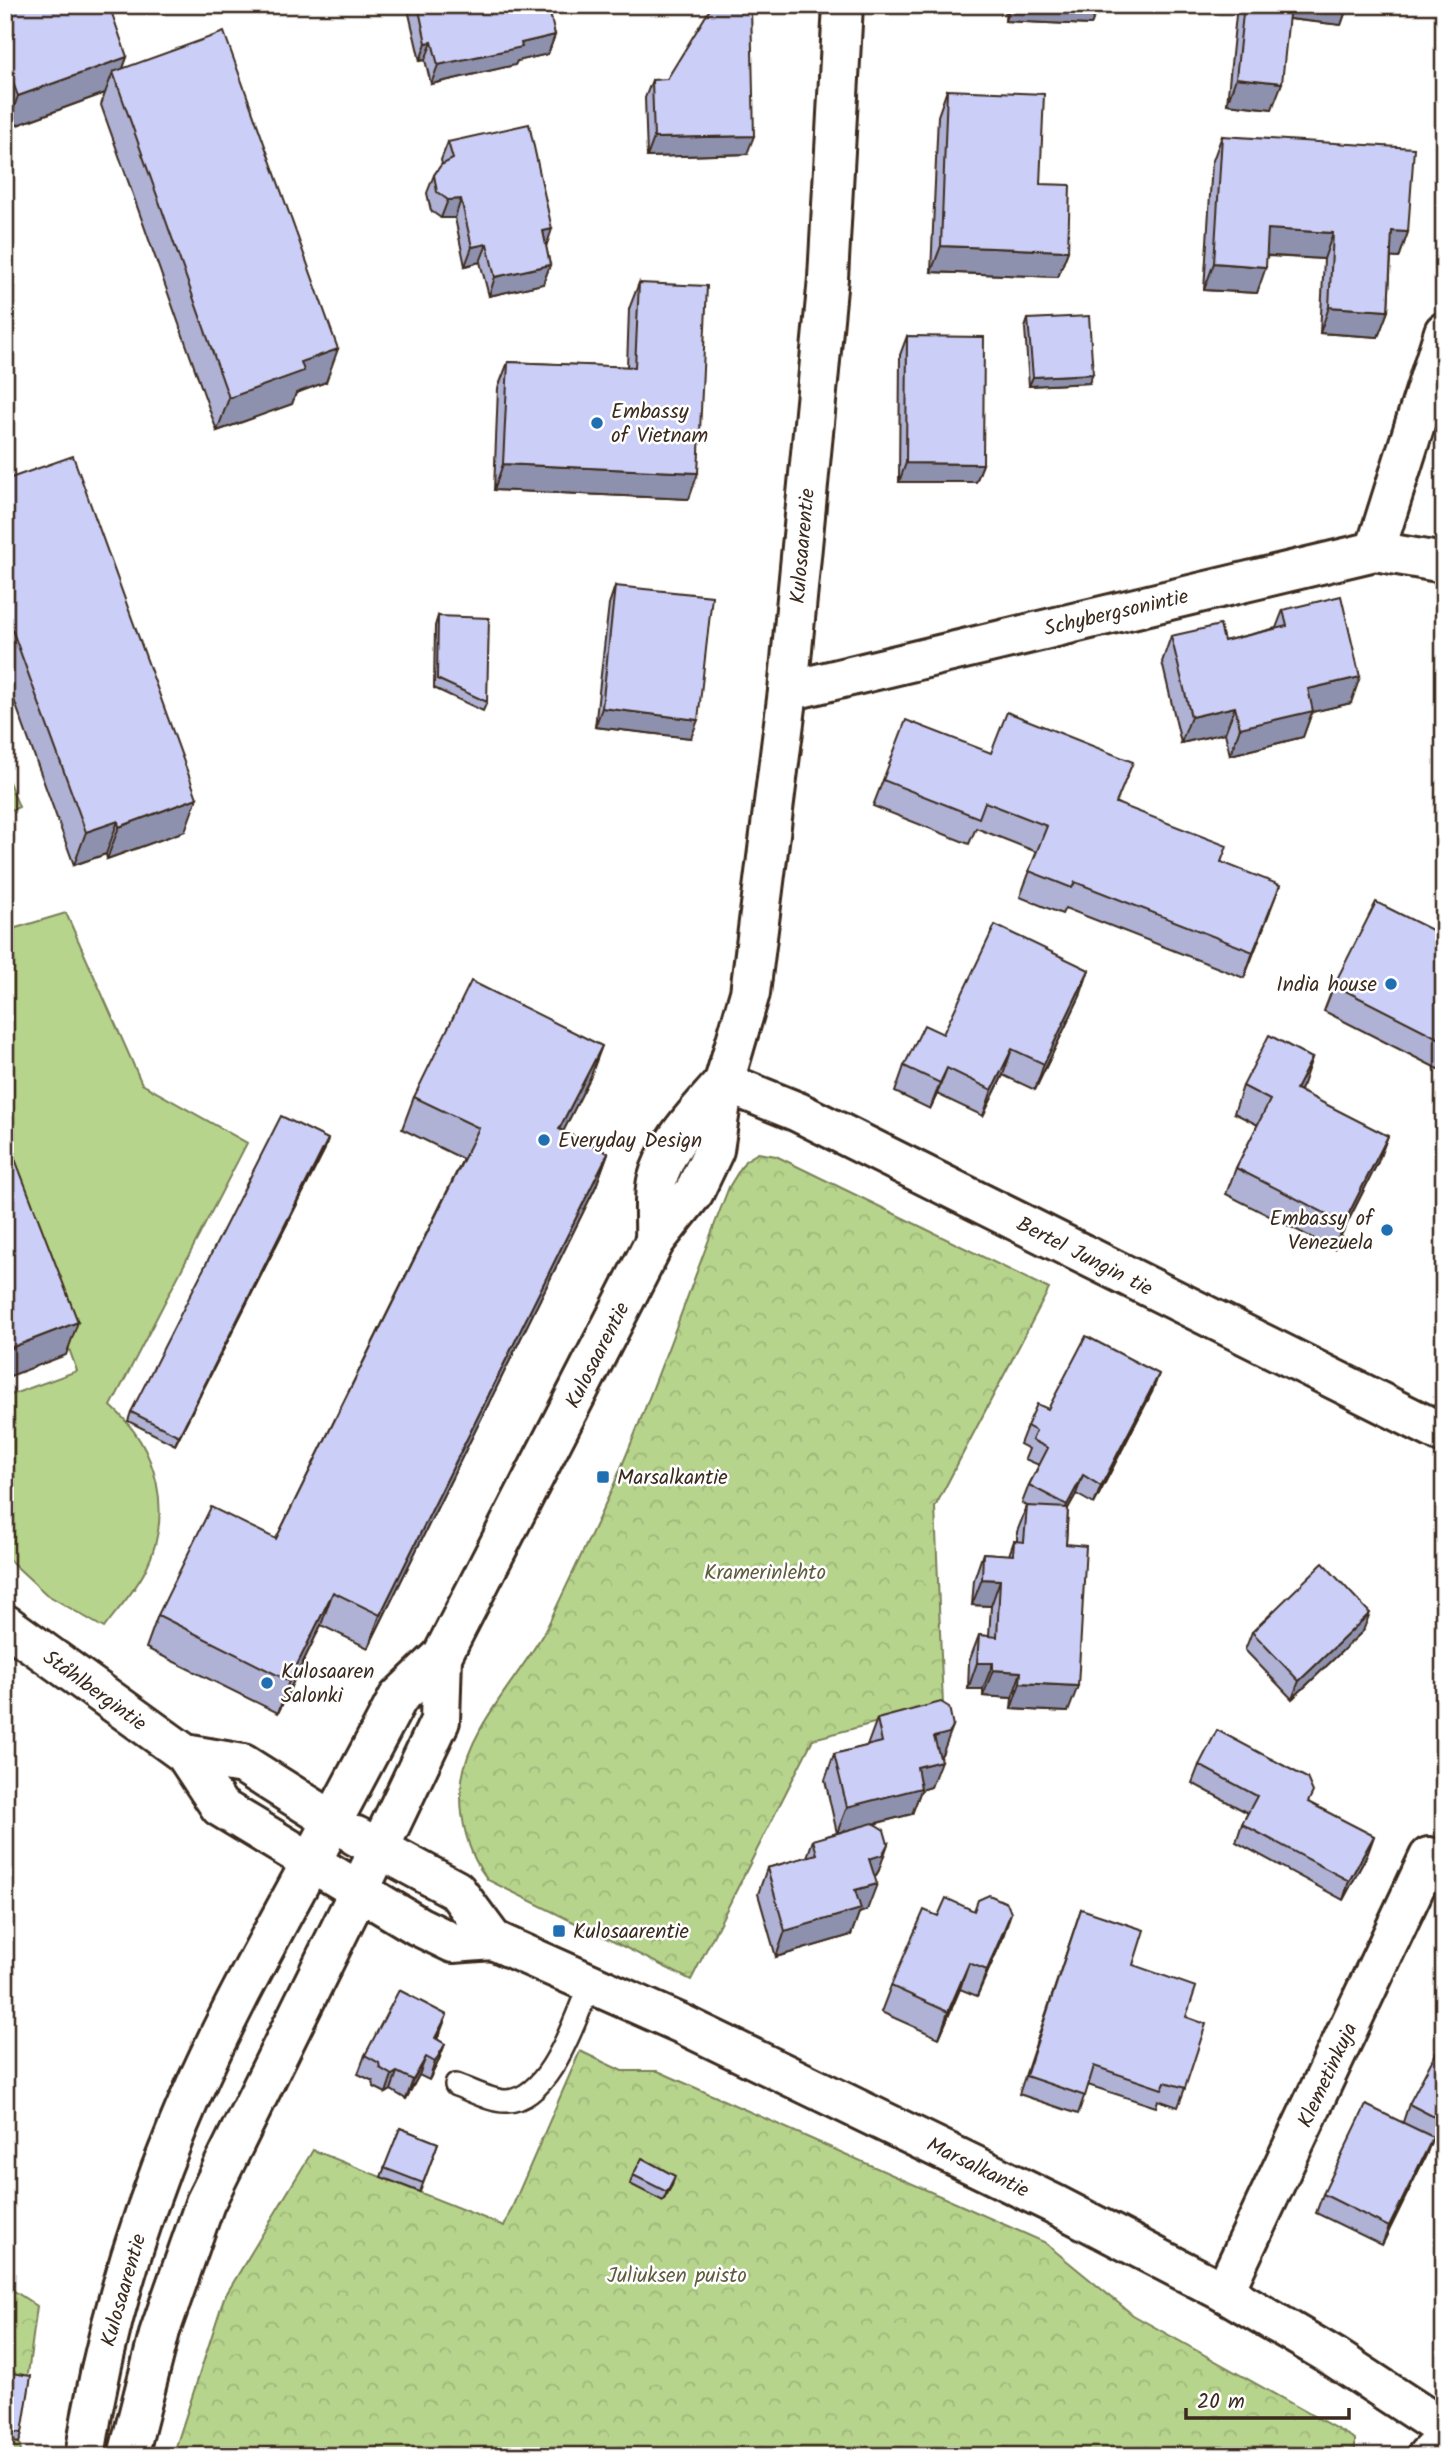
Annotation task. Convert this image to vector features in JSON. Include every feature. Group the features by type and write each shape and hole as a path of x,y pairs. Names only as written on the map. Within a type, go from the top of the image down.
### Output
{"street":[{"name":"Kulosaarentie","path":"85,2456 93,2401 122,2281 180,2123 260,1956 398,1698 442,1656 656,1241 694,1192 714,1150 724,1082 750,993 788,691 828,278 843,5"},
{"path":"1375,551 1444,332"},
{"name":"Schybergsonintie","path":"788,691 1375,551 1444,563"},
{"name":"Bertel Jungin tie","path":"724,1082 798,1112 1444,1434"},
{"name":"Ståhlbergintie","path":"5,1625 185,1754 220,1807 359,1891"},
{"name":"Kulosaarentie","path":"128,2456 160,2331 205,2203 440,1721 442,1656"},
{"name":"Ståhlbergintie","path":"185,1754 243,1764 379,1850"},
{"name":"Marsalkantie","path":"379,1850 456,1890 493,1940"},
{"name":"Klemetinkuja","path":"1224,2292 1429,1857"},
{"name":"Marsalkantie","path":"359,1891 453,1943 493,1940 682,2024 1054,2204 1224,2292 1334,2357 1444,2429"},
{"path":"1427,2456 1444,2439"}],"lane":[{"path":"456,2085 506,2101 529,2096 550,2071 590,1983"}],"green space":[{"path":"5,772 19,807 5,813"},
{"path":"66,913 142,1084 247,1143 111,1406 140,1441 150,1461 157,1482 159,1527 145,1571 104,1628 46,1594 5,1556 5,1397 77,1371 5,1171 5,923 9,930"},
{"name":"Kramerinlehto","path":"758,1153 776,1156 1049,1289 935,1507 943,1705 813,1739 691,1980 488,1880 469,1846 461,1806 462,1780 475,1739 539,1642 589,1539 643,1414 729,1187 745,1161"},
{"name":"Juliuksen puisto","path":"580,2051 622,2071 658,2071 1044,2242 1133,2315 1355,2439 1355,2456 173,2456 224,2298 313,2150 504,2226"},
{"path":"5,2285 37,2306 19,2442 22,2456 5,2456"}],"building":[{"path":"5,5 109,5 127,57 18,96 5,61"},
{"path":"418,5 548,5 555,35 521,43 522,47 438,65 432,42 426,43"},
{"path":"1244,5 1290,5 1282,83 1236,78"},
{"path":"751,7 754,136 654,138 652,80 667,79 710,9"},
{"path":"224,32 338,349 301,362 304,371 229,398 113,72"},
{"path":"947,90 1044,94 1040,184 1070,185 1068,251 941,246"},
{"path":"529,124 552,229 543,231 550,265 495,277 487,244 472,247 461,199 448,200 437,192 434,175 441,165 453,159 448,142"},
{"path":"1222,136 1414,148 1408,232 1392,231 1388,311 1329,307 1333,233 1268,229 1266,267 1214,263"},
{"path":"639,283 707,286 698,473 503,464 508,362 635,367"},
{"path":"1089,316 1093,374 1033,377 1028,319"},
{"path":"907,336 984,337 983,464 906,463"},
{"path":"73,456 197,798 119,827 118,821 86,832 5,610 5,480"},
{"path":"615,586 712,596 698,720 602,708"},
{"path":"1341,596 1360,677 1308,689 1313,711 1240,728 1235,707 1191,717 1171,636 1220,625 1224,641 1287,626 1283,610"},
{"path":"438,616 489,618 487,702 437,679"},
{"path":"1007,712 1133,762 1116,803 1227,846 1221,862 1280,885 1253,952 1075,882 1072,888 1029,871 1047,826 985,802 979,818 883,780 906,720 991,753"},
{"name":"India house","path":"1376,902 1434,931 1444,913 1444,1041 1334,985"},
{"path":"995,925 1089,970 1044,1064 1012,1049 992,1090 947,1068 940,1083 904,1066 924,1025 943,1034"},
{"path":"471,981 602,1046 559,1129 608,1153 380,1615 333,1592 289,1681 158,1615 211,1507 276,1539 479,1128 414,1097"},
{"path":"1269,1035 1312,1058 1296,1089 1388,1136 1344,1223 1236,1168 1270,1100 1243,1086"},
{"path":"281,1116 328,1139 179,1436 131,1412"},
{"path":"5,1133 78,1322 5,1350"},
{"path":"1086,1336 1159,1374 1101,1486 1083,1475 1067,1505 1029,1485 1048,1448 1032,1440 1036,1431 1027,1426 1037,1404 1048,1409"},
{"path":"1027,1506 1068,1508 1066,1544 1086,1546 1078,1686 1020,1683 1021,1672 993,1670 993,1663 977,1663 979,1635 997,1637 1000,1580 982,1579 983,1553 1013,1555 1014,1541 1024,1542"},
{"path":"1323,1563 1370,1613 1299,1681 1252,1632"},
{"path":"941,1702 949,1707 953,1726 949,1733 934,1737 941,1761 917,1767 921,1788 847,1807 834,1754 882,1742 877,1719"},
{"path":"1217,1730 1307,1778 1313,1792 1308,1802 1374,1836 1349,1881 1242,1824 1257,1796 1199,1765"},
{"path":"873,1823 884,1830 888,1844 882,1855 869,1859 877,1884 855,1890 861,1909 785,1931 767,1868 817,1854 813,1840"},
{"path":"989,1895 1007,1903 1011,1913 987,1970 969,1963 948,2012 891,1986 924,1910 938,1916 946,1898 974,1911 978,1900"},
{"path":"1081,1909 1144,1930 1133,1965 1196,1987 1186,2017 1206,2024 1185,2088 1165,2082 1162,2089 1094,2066 1085,2096 1026,2076"},
{"path":"399,1990 447,2015 435,2038 445,2044 435,2062 426,2057 413,2080 397,2072 392,2075 365,2055"},
{"path":"1439,2047 1444,2049 1444,2122 1409,2104"},
{"path":"1366,2105 1433,2137 1389,2227 1323,2194"},
{"path":"400,2128 438,2143 423,2183 384,2168"},
{"path":"642,2158 675,2176 667,2192 633,2175"},
{"path":"5,2372 31,2376 22,2433 5,2430"}],"place":[{"name":"Embassy of Vietnam","path":"597,423"},
{"name":"India house","path":"1391,984"},
{"name":"Everyday Design","path":"544,1140"},
{"name":"Embassy of Venezuela","path":"1387,1230"},
{"name":"Marsalkantie","path":"603,1477"},
{"name":"Kulosaaren Salonki","path":"267,1683"},
{"name":"Kulosaarentie","path":"559,1931"}]}
